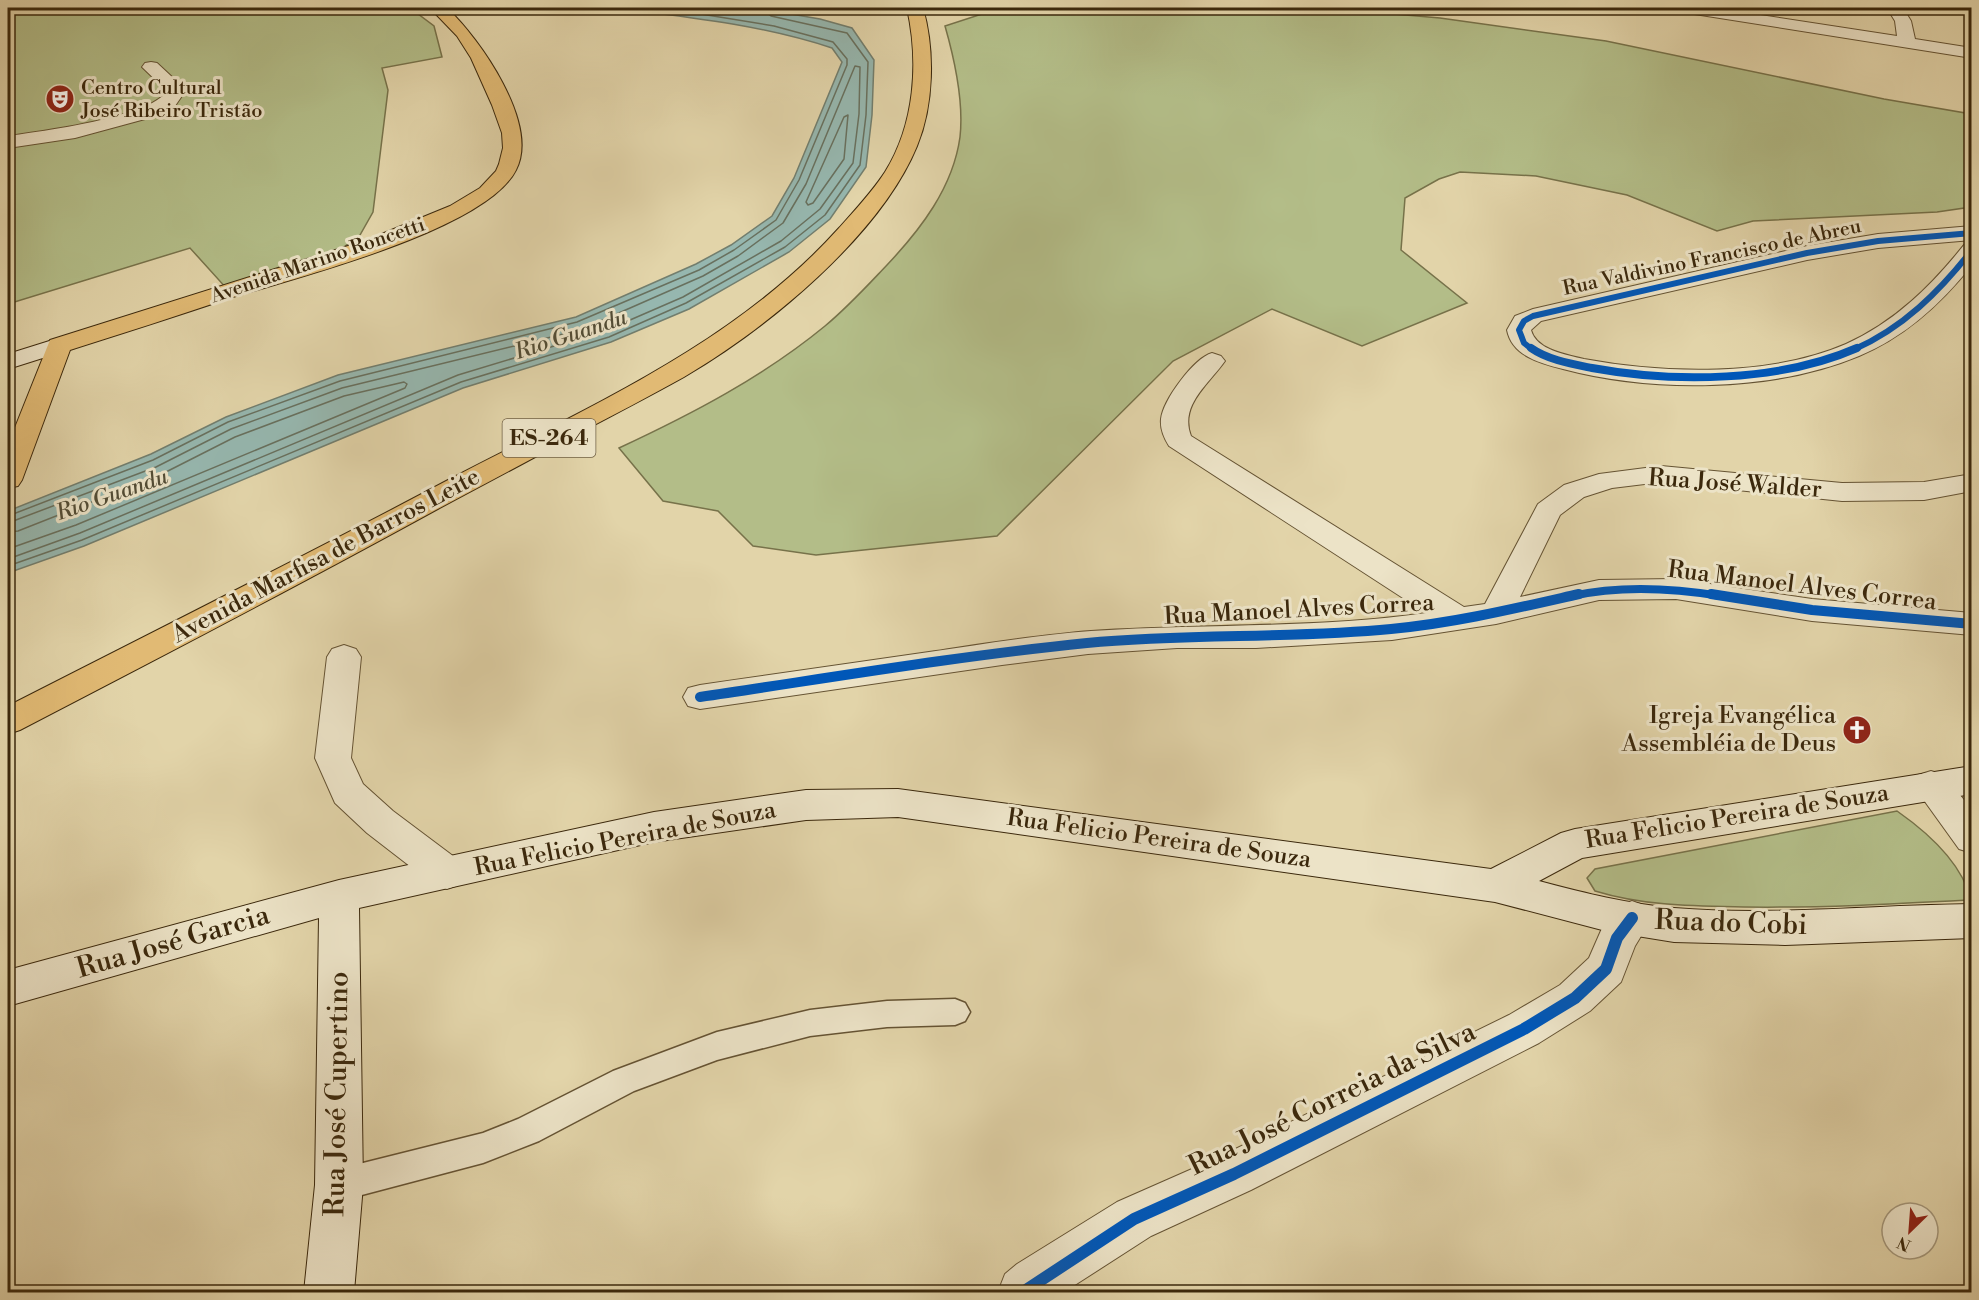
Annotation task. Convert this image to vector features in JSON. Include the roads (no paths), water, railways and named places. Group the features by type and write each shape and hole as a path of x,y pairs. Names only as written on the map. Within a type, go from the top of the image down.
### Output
{"main road":[{"name":"Avenida Marino Roncetti","path":"59,345 345,255 440,219 494,187 504,176 513,143 503,109 466,36 438,8"},
{"name":"Avenida Marfisa de Barros Leite","path":"8,722 677,370 758,316 818,265 872,204 895,172 909,143 923,83 920,29 915,8"},
{"path":"8,480 26,427 59,345"}],"street":[{"path":"1688,8 1971,53"},
{"path":"1895,8 1903,21 1907,43"},
{"path":"8,142 75,132 138,115 168,102 177,90 151,67"},
{"name":"Rua Valdivino Francisco de Abreu","path":"1971,233 1878,240 1807,253 1533,316 1524,321 1519,330 1522,341 1544,357 1585,368 1684,377 1740,374 1808,364 1856,349 1903,323 1948,280 1971,250"},
{"name":"Avenida Marino Roncetti","path":"8,362 59,345"},
{"name":"Rua Manoel Alves Correa","path":"1212,361 1178,404 1173,417 1174,430 1179,440 1459,619"},
{"name":"Rua José Walder","path":"1496,613 1548,510 1574,491 1609,480 1661,474 1842,492 1924,491 1971,482"},
{"name":"Rua Manoel Alves Correa","path":"700,697 1002,653 1077,645 1176,637 1256,637 1392,629 1496,613 1599,590 1676,589 1812,610 1971,624"},
{"path":"344,657 333,759 348,793 380,822 447,873"},
{"name":"Rua Felicio Pereira de Souza","path":"339,896 654,827 731,814 806,805 898,803 1495,886 1575,844 1931,784 1971,780"},
{"path":"1931,784 1971,838"},
{"name":"Rua do Cobi","path":"1495,886 1565,904 1673,925 1816,927 1971,921"},
{"name":"Rua José Garcia","path":"8,988 339,896"},
{"name":"Rua José Cupertino","path":"329,1293 339,1185 339,896"},
{"name":"Rua José Correia da Silva","path":"1023,1293 1035,1282 1134,1219 1234,1174 1514,1035 1575,998 1606,969 1617,938 1632,918"}],"lane":[{"path":"339,1185 483,1148 528,1130 624,1081 717,1046 810,1023 887,1014 955,1012"}],"water":[{"name":"Rio Guandu","path":"616,8 756,8 820,19 852,28 874,60 872,115 866,167 830,219 789,252 689,309 611,342 463,388 84,546 8,573 8,511 151,454 226,417 338,375 576,317 696,264 731,245 772,216 794,178 842,62 832,48 752,28"}],"place":[{"name":"Centro Cultural José Ribeiro Tristão","path":"60,99"},
{"name":"Igreja Evangélica Assembléia de Deus","path":"1857,730"}]}
